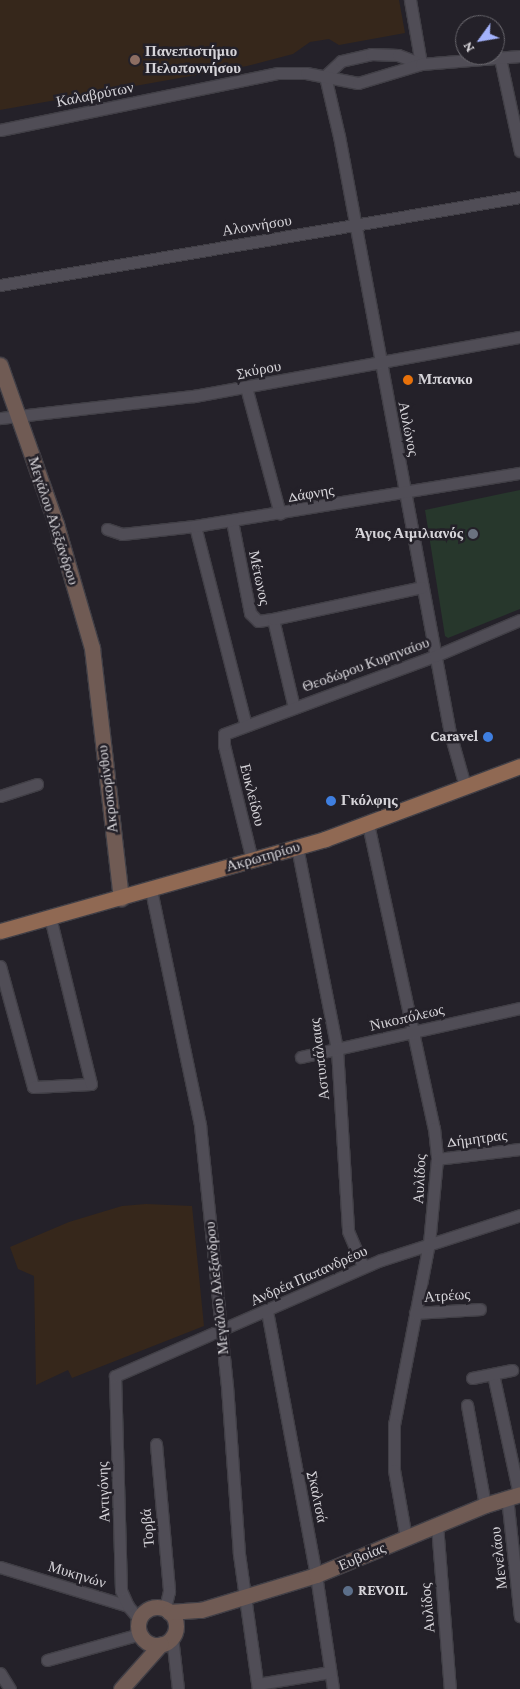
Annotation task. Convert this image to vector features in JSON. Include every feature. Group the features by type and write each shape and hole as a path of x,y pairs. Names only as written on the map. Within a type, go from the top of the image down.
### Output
{"main road":[{"name":"Μεγάλου Αλεξάνδρου","path":"0,365 56,524 86,626 97,680"},
{"name":"Ακροκορίνθου","path":"97,680 120,898"},
{"name":"Ακρωτηρίου","path":"0,931 151,890 297,847 368,824 520,766"},
{"name":"Ευβοίας","path":"201,1610 316,1575 485,1505 515,1495"},
{"path":"139,1668 140,1630 150,1608 167,1611 201,1610"},
{"path":"121,1689 169,1637 201,1610"},
{"path":"167,1611 169,1637"},
{"path":"140,1630 150,1644 169,1637"}],"street":[{"path":"410,0 421,64"},
{"path":"325,76 341,61 371,54 398,55 421,64"},
{"name":"Καλαβρύτων","path":"505,58 520,56"},
{"name":"Καλαβρύτων","path":"0,130 272,74 298,72 325,76 346,82 367,82 421,64 455,61"},
{"path":"502,65 520,151"},
{"name":"Αυλώνος","path":"325,76 356,224 450,733 465,786"},
{"name":"Αλοννήσου","path":"0,285 520,197"},
{"name":"Σκύρου","path":"0,418 246,387 381,364 520,337"},
{"path":"246,387 280,514"},
{"name":"Δάφνης","path":"107,529 122,534 232,521 405,494 520,473"},
{"name":"Μέτωνος","path":"232,521 250,613 258,621 273,618 294,708"},
{"path":"195,526 246,726"},
{"path":"273,618 422,587"},
{"name":"Θεοδώρου Κυρηναίου","path":"223,736 435,656 520,620"},
{"name":"Ευκλείδου","path":"223,736 252,860"},
{"path":"0,796 37,784"},
{"name":"Αυλίδος","path":"368,824 434,1128 437,1160 429,1242 394,1424 394,1470 406,1538"},
{"name":"Αστυπάλαιας","path":"297,847 338,1049 348,1231 363,1267"},
{"name":"Μεγάλου Αλεξάνδρου","path":"151,890 200,1125 221,1332 244,1597 258,1687"},
{"path":"0,966 33,1087 91,1084 50,917"},
{"name":"Νικοπόλεως","path":"301,1057 520,1008"},
{"name":"Δήμητρας","path":"437,1160 520,1149"},
{"name":"Ανδρέα Παπανδρέου","path":"115,1376 221,1332 363,1267 429,1242 520,1215"},
{"name":"Ατρέως","path":"415,1313 480,1308"},
{"name":"Σκαλτσά","path":"267,1311 316,1575 332,1689"},
{"path":"472,1378 512,1370"},
{"name":"Μενελάου","path":"493,1374 515,1495 520,1616"},
{"name":"Αντιγόνης","path":"115,1376 121,1590 128,1606"},
{"path":"467,1405 485,1505"},
{"name":"Τορβά","path":"156,1444 169,1591 167,1611"},
{"name":"Αυλίδος","path":"437,1525 450,1689"},
{"name":"Μυκηνών","path":"0,1567 128,1606"},
{"path":"47,1660 140,1630 128,1606"},
{"path":"169,1637 178,1689"},
{"path":"258,1687 330,1672"},
{"path":"0,1674 10,1689"}],"shaded area":[{"name":"Πανεπιστήμιο Πελοποννήσου","path":"0,0 399,0 405,33 339,45 329,39 310,42 293,54 247,66 0,110"},
{"path":"146,1204 192,1206 204,1326 72,1378 68,1370 36,1385 34,1276 18,1269 10,1247 69,1222 122,1206"}],"green space":[{"path":"520,490 520,609 448,638 445,636 425,510"}],"place":[{"name":"Πανεπιστήμιο Πελοποννήσου","path":"135,60"},
{"name":"Μπανκο","path":"408,380"},
{"name":"Άγιος Αιμιλιανός","path":"473,534"},
{"name":"Caravel","path":"488,737"},
{"name":"Γκόλφης","path":"331,801"},
{"name":"REVOIL","path":"348,1591"}]}
